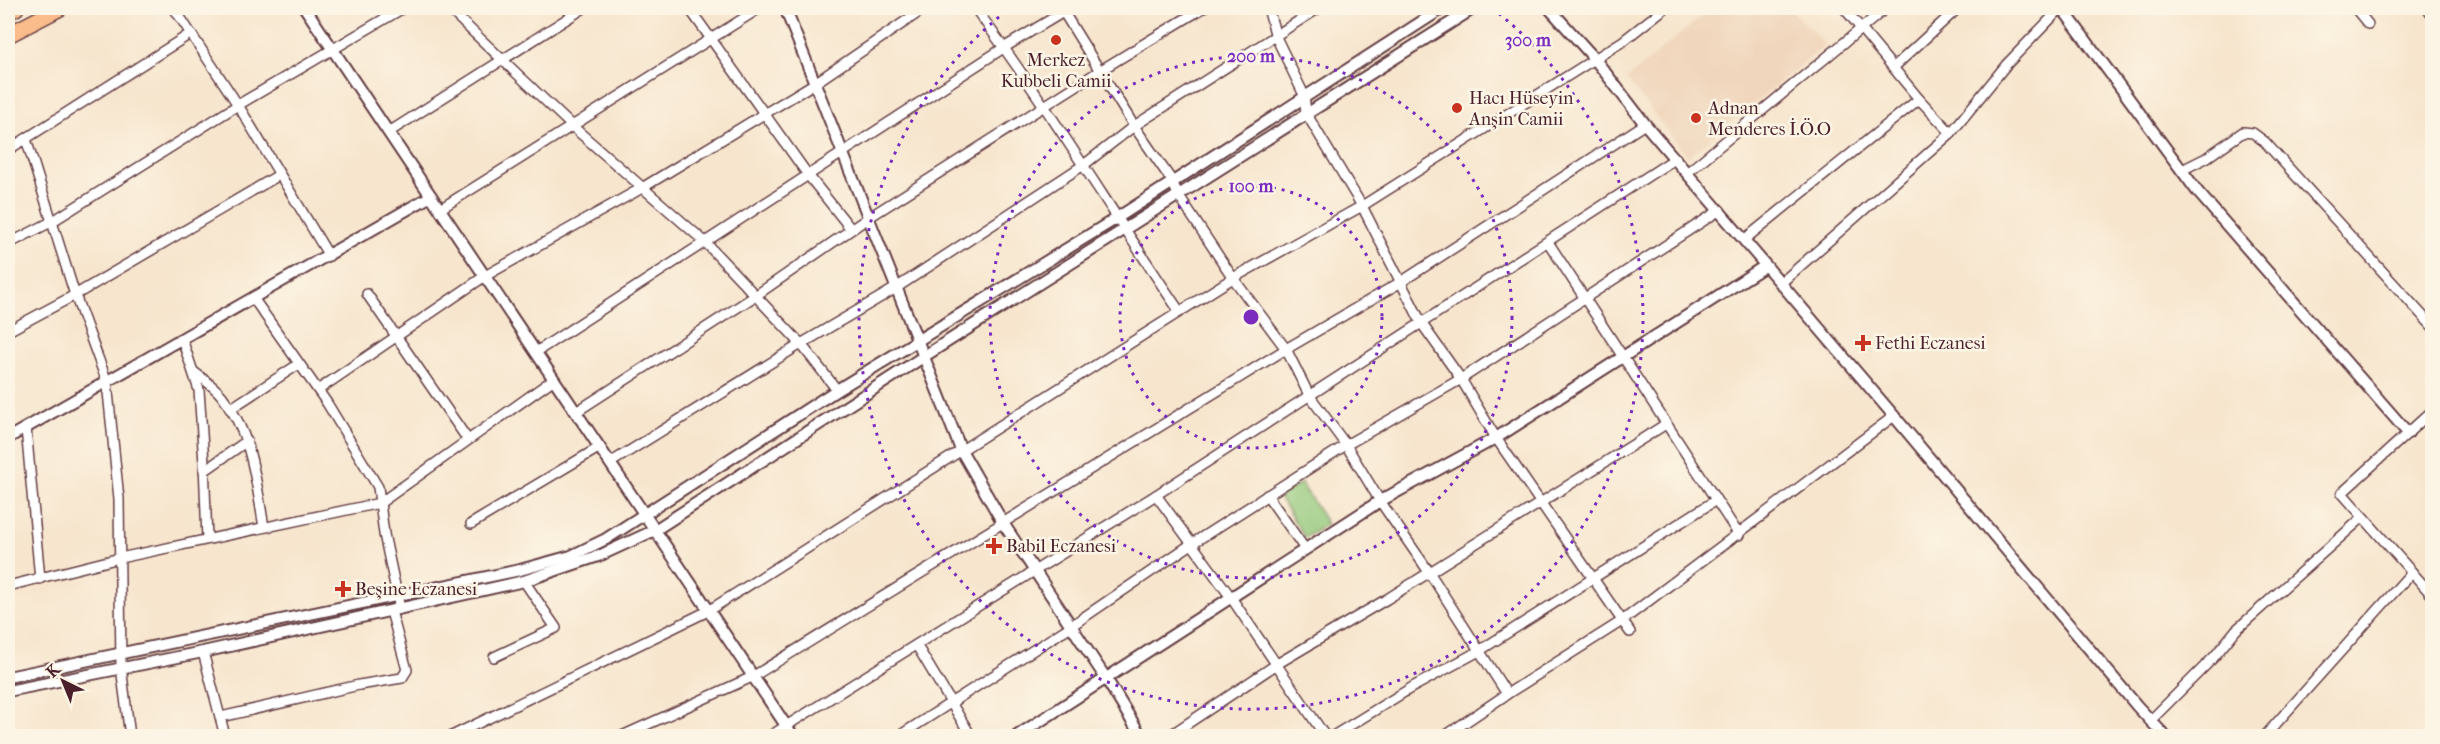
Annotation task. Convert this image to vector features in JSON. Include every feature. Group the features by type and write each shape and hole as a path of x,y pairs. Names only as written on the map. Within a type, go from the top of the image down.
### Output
{"highway":[{"path":"8,12 16,8"},
{"path":"8,35 50,8"},
{"path":"8,35 60,8"}],"street":[{"path":"174,8 238,105 329,256"},
{"path":"305,8 793,736"},
{"path":"8,244 53,221 238,105 403,8"},
{"path":"448,8 572,126 705,242 801,344 837,390"},
{"path":"388,132 584,8"},
{"path":"689,8 763,114 852,229"},
{"path":"440,209 760,8"},
{"path":"785,8 961,450 1003,523 1107,680 1141,736"},
{"path":"318,390 485,276 642,188 815,83 925,8"},
{"path":"975,8 1046,106 1180,312"},
{"path":"576,412 755,296 868,218 1203,8"},
{"path":"1268,8 1276,37 1304,95 1306,113 1362,206 1422,324 1461,379 1496,438 1630,632"},
{"path":"610,463 801,344 896,288 1084,164 1134,126 1319,8"},
{"path":"8,677 398,596 571,556 606,539 837,390 1117,218 1304,95 1443,8"},
{"path":"8,691 203,652 524,581 601,555 655,530 923,357 1474,8"},
{"path":"1551,8 1594,58 1645,124 2165,736"},
{"path":"452,736 708,611 1233,278 1362,206 1623,41 1665,8"},
{"path":"1844,8 1862,27 1919,99 1951,133"},
{"path":"1688,172 1886,8"},
{"path":"1940,8 1948,17"},
{"path":"1894,67 1958,8"},
{"path":"1780,283 1951,133 2006,65 2061,8 2197,191 2408,433"},
{"path":"2355,8 2368,24"},
{"path":"2427,8 2433,14"},
{"path":"536,352 1065,9 1134,126 1172,181 1178,195 1233,278 1286,349 1309,395 1346,444 1380,501 1430,572 1507,694"},
{"path":"8,150 190,34"},
{"path":"1745,239 1919,99"},
{"path":"622,736 752,677 1286,349 1401,282 1645,124"},
{"path":"2182,170 2206,158 2243,132 2253,133 2265,142 2433,326"},
{"path":"26,139 75,295 107,382 119,499 121,667 130,736"},
{"path":"770,736 1156,495 1676,158"},
{"path":"8,332 279,175"},
{"path":"8,438 431,196"},
{"path":"899,736 1071,626 1193,543 1346,444 1461,379 1720,210"},
{"path":"1548,242 1739,535"},
{"path":"1017,736 1107,680 1230,596 1380,501 1496,438 1765,266"},
{"path":"367,294 468,440"},
{"path":"221,717 359,685 402,678 407,670 396,610 398,596 378,487 318,390 252,298"},
{"path":"182,339 199,390 207,539"},
{"path":"230,409 299,364"},
{"path":"194,372 222,395 247,441 251,450 264,527"},
{"path":"8,586 120,558 380,503 554,378"},
{"path":"2433,411 2342,493 2433,596"},
{"path":"1445,736 1623,621 1894,416"},
{"path":"1169,736 1277,664 1430,572 1666,424"},
{"path":"26,428 40,579"},
{"path":"204,471 247,441"},
{"path":"471,524 600,447"},
{"path":"1156,495 1193,543 1325,736"},
{"path":"1267,495 1305,549"},
{"path":"1333,736 1479,651 1716,500"},
{"path":"2150,721 2214,657 2236,630 2363,517"},
{"path":"2265,736 2412,572"},
{"path":"494,657 556,628 524,581"},
{"path":"917,646 971,736"},
{"path":"203,652 225,736"}],"shaded area":[{"name":"Adnan Menderes İ.Ö.O","path":"1712,8 1789,8 1826,45 1688,157 1626,79"}],"green space":[{"path":"1301,483 1327,524 1305,538 1279,497"}],"place":[{"name":"Merkez Kubbeli Camii","path":"1056,40"},
{"name":"Hacı Hüseyin Anşin Camii","path":"1457,108"},
{"name":"Adnan Menderes İ.Ö.O","path":"1696,118"},
{"name":"Fethi Eczanesi","path":"1863,343"},
{"name":"Babil Eczanesi","path":"994,546"},
{"name":"Beşine Eczanesi","path":"343,589"}]}
